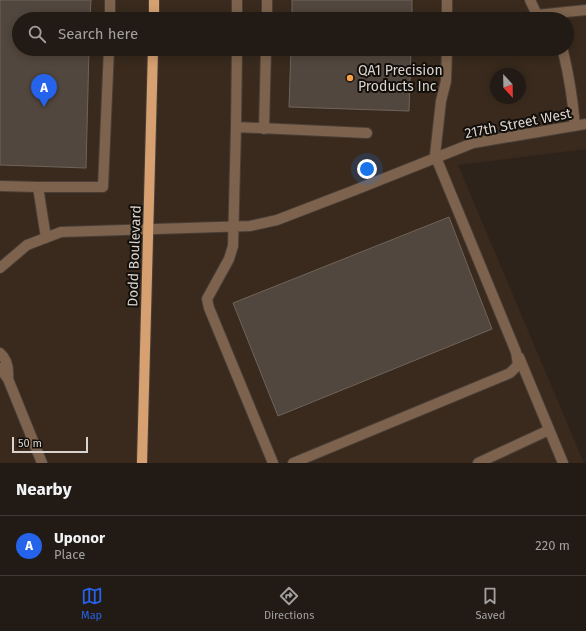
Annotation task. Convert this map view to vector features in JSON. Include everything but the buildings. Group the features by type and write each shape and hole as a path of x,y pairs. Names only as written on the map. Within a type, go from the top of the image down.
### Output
{"main road":[{"path":"154,0 154,12"},
{"name":"Dodd Boulevard","path":"142,463 153,56"}],"street":[{"path":"110,0 110,12"},
{"path":"237,0 237,12"},
{"path":"267,0 267,12"},
{"path":"447,0 447,12"},
{"path":"530,0 536,12"},
{"path":"572,12 586,10"},
{"path":"0,186 104,187 109,56"},
{"path":"237,56 233,246 229,259 207,299 209,308 273,463"},
{"path":"264,128 266,56"},
{"path":"446,56 446,81 441,101 435,155 563,463"},
{"path":"564,56 575,126"},
{"name":"217th Street West","path":"0,268 27,245 61,232 250,226 277,220 473,143 586,124"},
{"path":"236,128 367,133"},
{"path":"38,187 46,238"},
{"path":"293,463 510,373 518,365 516,352"},
{"path":"0,353 4,357 9,369 4,380"},
{"path":"0,368 42,463"},
{"path":"478,463 549,430"}],"shaded area":[{"path":"0,0 586,0 586,149 458,165 584,463 0,463"}],"place":[{"name":"QA1 Precision Products Inc","path":"350,78"},
{"name":"Uponor","path":"44,107"}]}
